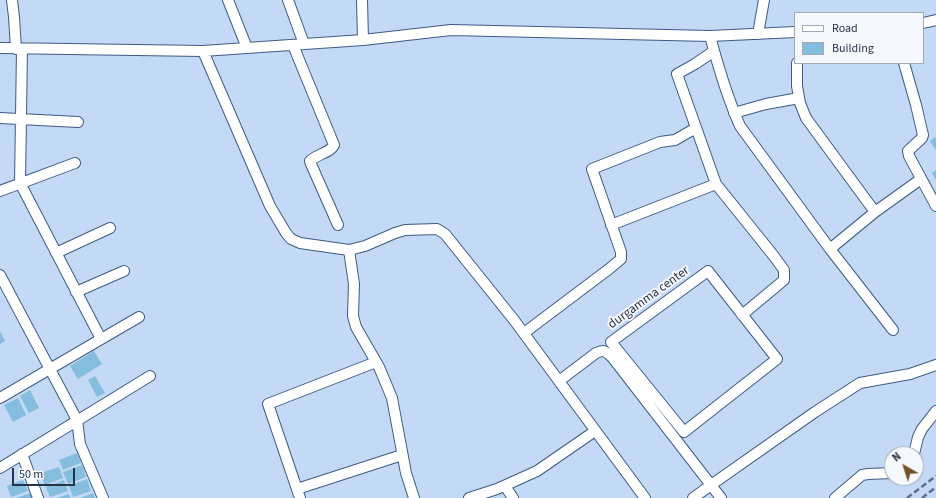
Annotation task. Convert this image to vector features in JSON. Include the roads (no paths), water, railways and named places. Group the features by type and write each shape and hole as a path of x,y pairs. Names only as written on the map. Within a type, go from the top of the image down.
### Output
{"street":[{"path":"12,0 19,49 21,120 20,183 101,339"},
{"path":"228,0 247,48"},
{"path":"288,0 304,44"},
{"path":"362,0 363,40"},
{"path":"758,34 764,0"},
{"path":"924,23 936,20"},
{"path":"0,48 203,51 363,40 451,30 710,36 794,32"},
{"path":"710,36 720,73 740,126 830,249 893,330"},
{"path":"293,45 334,145 332,148 310,160 338,225"},
{"path":"203,51 270,206 291,239 300,243 349,250 365,246 395,232 405,230 437,229 445,234 524,333 645,498"},
{"path":"714,51 677,74 716,184 784,270 784,280 742,315"},
{"path":"797,64 797,86 800,103 806,118 876,212"},
{"path":"904,64 916,105 922,135 922,138 908,151 909,156 921,179 933,194 936,206"},
{"path":"734,113 766,104 799,98"},
{"path":"0,118 78,122"},
{"path":"524,333 609,269 620,259 621,252 592,170 660,142 675,140 696,128"},
{"path":"0,191 75,164"},
{"path":"830,249 876,212 921,179"},
{"path":"611,225 716,184"},
{"path":"56,253 110,228"},
{"path":"349,250 354,284 353,316 356,327 379,367 392,398 406,473 414,498"},
{"path":"76,292 124,271"},
{"name":"durgamma center","path":"708,271 742,315 777,359 684,432 611,342 708,271"},
{"path":"0,275 77,420 80,444 103,498"},
{"path":"0,397 139,317"},
{"path":"559,381 596,353 601,350 605,351 612,357 721,498"},
{"path":"376,362 268,404 298,493 402,454"},
{"path":"693,498 815,412 860,383 910,374 936,365"},
{"path":"0,468 150,376"},
{"path":"916,446 918,436 922,429 936,411"},
{"path":"469,498 505,486 536,471 595,431"},
{"path":"22,454 38,498"},
{"path":"835,498 862,475 884,473"},
{"path":"505,486 514,498"}],"railway":[{"path":"907,498 936,476"},
{"path":"922,498 936,487"}]}
